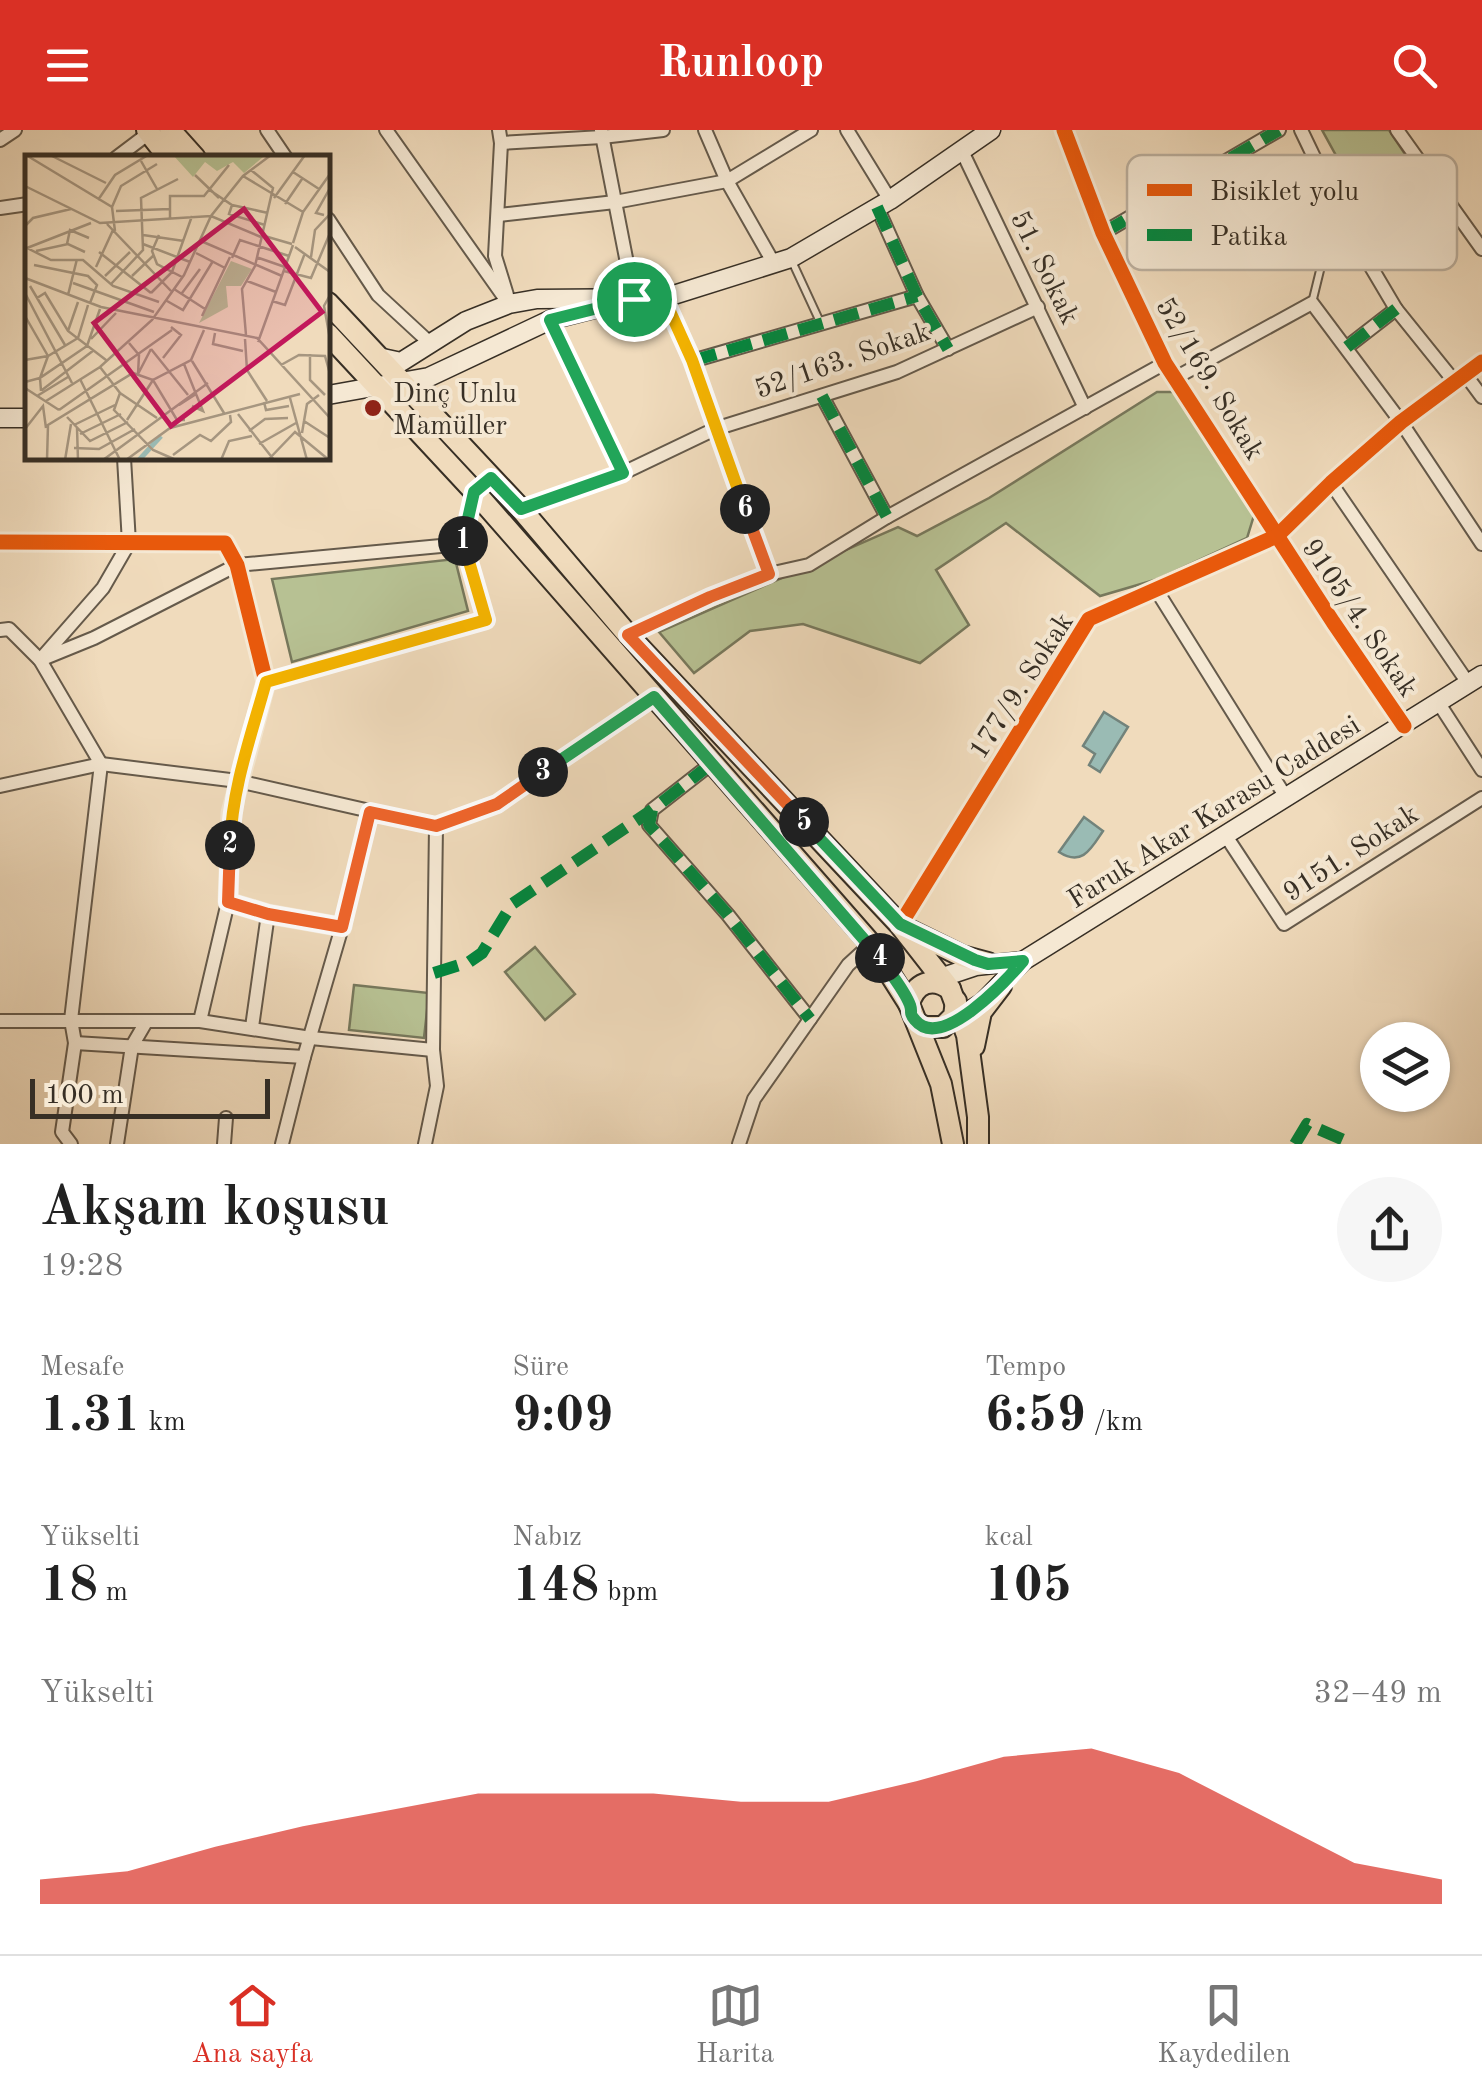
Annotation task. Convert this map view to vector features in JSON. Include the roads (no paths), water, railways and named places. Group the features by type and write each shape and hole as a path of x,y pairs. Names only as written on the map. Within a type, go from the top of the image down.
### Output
{"main road":[{"path":"394,378 431,344 466,321 509,304 537,298 664,298 782,260 884,203 990,130"},
{"path":"155,131 167,155"},
{"path":"155,131 191,155"},
{"path":"330,394 394,378 428,377 550,320 634,299"},
{"path":"330,305 394,378 422,402 483,485 654,697 871,944 925,1027 946,999"},
{"path":"330,336 345,352 394,378"},
{"path":"330,393 344,376 345,352"},
{"path":"422,402 428,377"},
{"path":"394,378 397,407 483,485 521,509 628,635 900,924 946,999 972,1068 978,1144"},
{"name":"Faruk Akar Karasu Caddesi","path":"946,999 1001,986 1023,961 1475,679"},
{"path":"900,924 962,956 988,964"},
{"name":"Faruk Akar Karasu Caddesi","path":"946,999 988,964 1023,961"},
{"path":"972,1068 978,1021 1001,986"},
{"path":"946,999 918,987 913,1013 941,1084 953,1144"}],"street":[{"path":"0,140 15,130"},
{"path":"268,130 284,155"},
{"path":"386,130 509,304"},
{"path":"509,304 496,256 500,136 663,130"},
{"path":"705,130 727,181 782,260"},
{"path":"499,215 615,202 727,181 811,130"},
{"path":"847,130 884,203 918,296 948,349"},
{"name":"52/169. Sokak","path":"1064,130 1103,232 1166,363 1277,536"},
{"path":"1236,155 1279,130"},
{"path":"1300,130 1312,155"},
{"path":"1397,130 1415,155"},
{"path":"120,155 155,131"},
{"path":"601,134 634,299"},
{"name":"51. Sokak","path":"961,149 1085,408"},
{"path":"0,208 25,204"},
{"path":"1457,215 1482,250"},
{"path":"1103,232 1127,218"},
{"path":"330,222 378,294 431,344"},
{"path":"1373,270 1396,310 1459,378 1482,397"},
{"path":"692,360 918,296"},
{"path":"664,298 692,360 769,574"},
{"path":"1177,377 1312,303 1401,422 1482,544"},
{"name":"52/163. Sokak","path":"521,509 623,473 715,429 897,372 1038,307"},
{"path":"1347,347 1396,310"},
{"path":"550,320 623,473"},
{"name":"177/9. Sokak","path":"900,924 1090,619 1277,536 1401,422 1482,362"},
{"name":"52/169. Sokak","path":"710,597 769,574 808,565 1166,363"},
{"path":"822,396 887,517"},
{"path":"40,660 103,588 129,543 124,460"},
{"path":"1331,483 1475,679"},
{"path":"266,682 486,620 462,544 483,485"},
{"name":"9105/4. Sokak","path":"1277,536 1404,726"},
{"path":"0,542 225,543 236,565 266,682 231,813 228,902 200,1022"},
{"path":"40,660 94,638 236,565 462,544"},
{"path":"1157,590 1287,799"},
{"path":"0,630 9,630 40,660 100,764 70,1020 75,1043 62,1132 71,1144"},
{"path":"0,786 100,764 238,781 436,826 497,804 654,697"},
{"path":"1438,702 1482,770"},
{"path":"711,764 652,810 649,825 728,915 810,1019"},
{"name":"9151. Sokak","path":"1226,836 1284,924 1482,798"},
{"path":"282,1144 370,812"},
{"path":"424,1144 437,1086 433,1050 436,826"},
{"path":"228,902 268,914 342,927"},
{"path":"252,1027 268,914"},
{"path":"739,1144 754,1099 848,965 871,944"},
{"path":"0,1020 200,1022 433,1050"},
{"path":"117,1144 132,1046 146,1022"},
{"path":"75,1043 304,1057"},
{"path":"224,1144 226,1118"}],"lane":[{"path":"782,260 821,324"},
{"path":"1312,303 1320,270"}],"water":[{"path":"1104,712 1128,727 1100,772 1089,765 1095,754 1083,746"},
{"path":"1084,817 1103,831 1094,844 1080,857 1059,852"}],"place":[{"name":"Dinç Unlu Mamüller","path":"373,408"}]}
